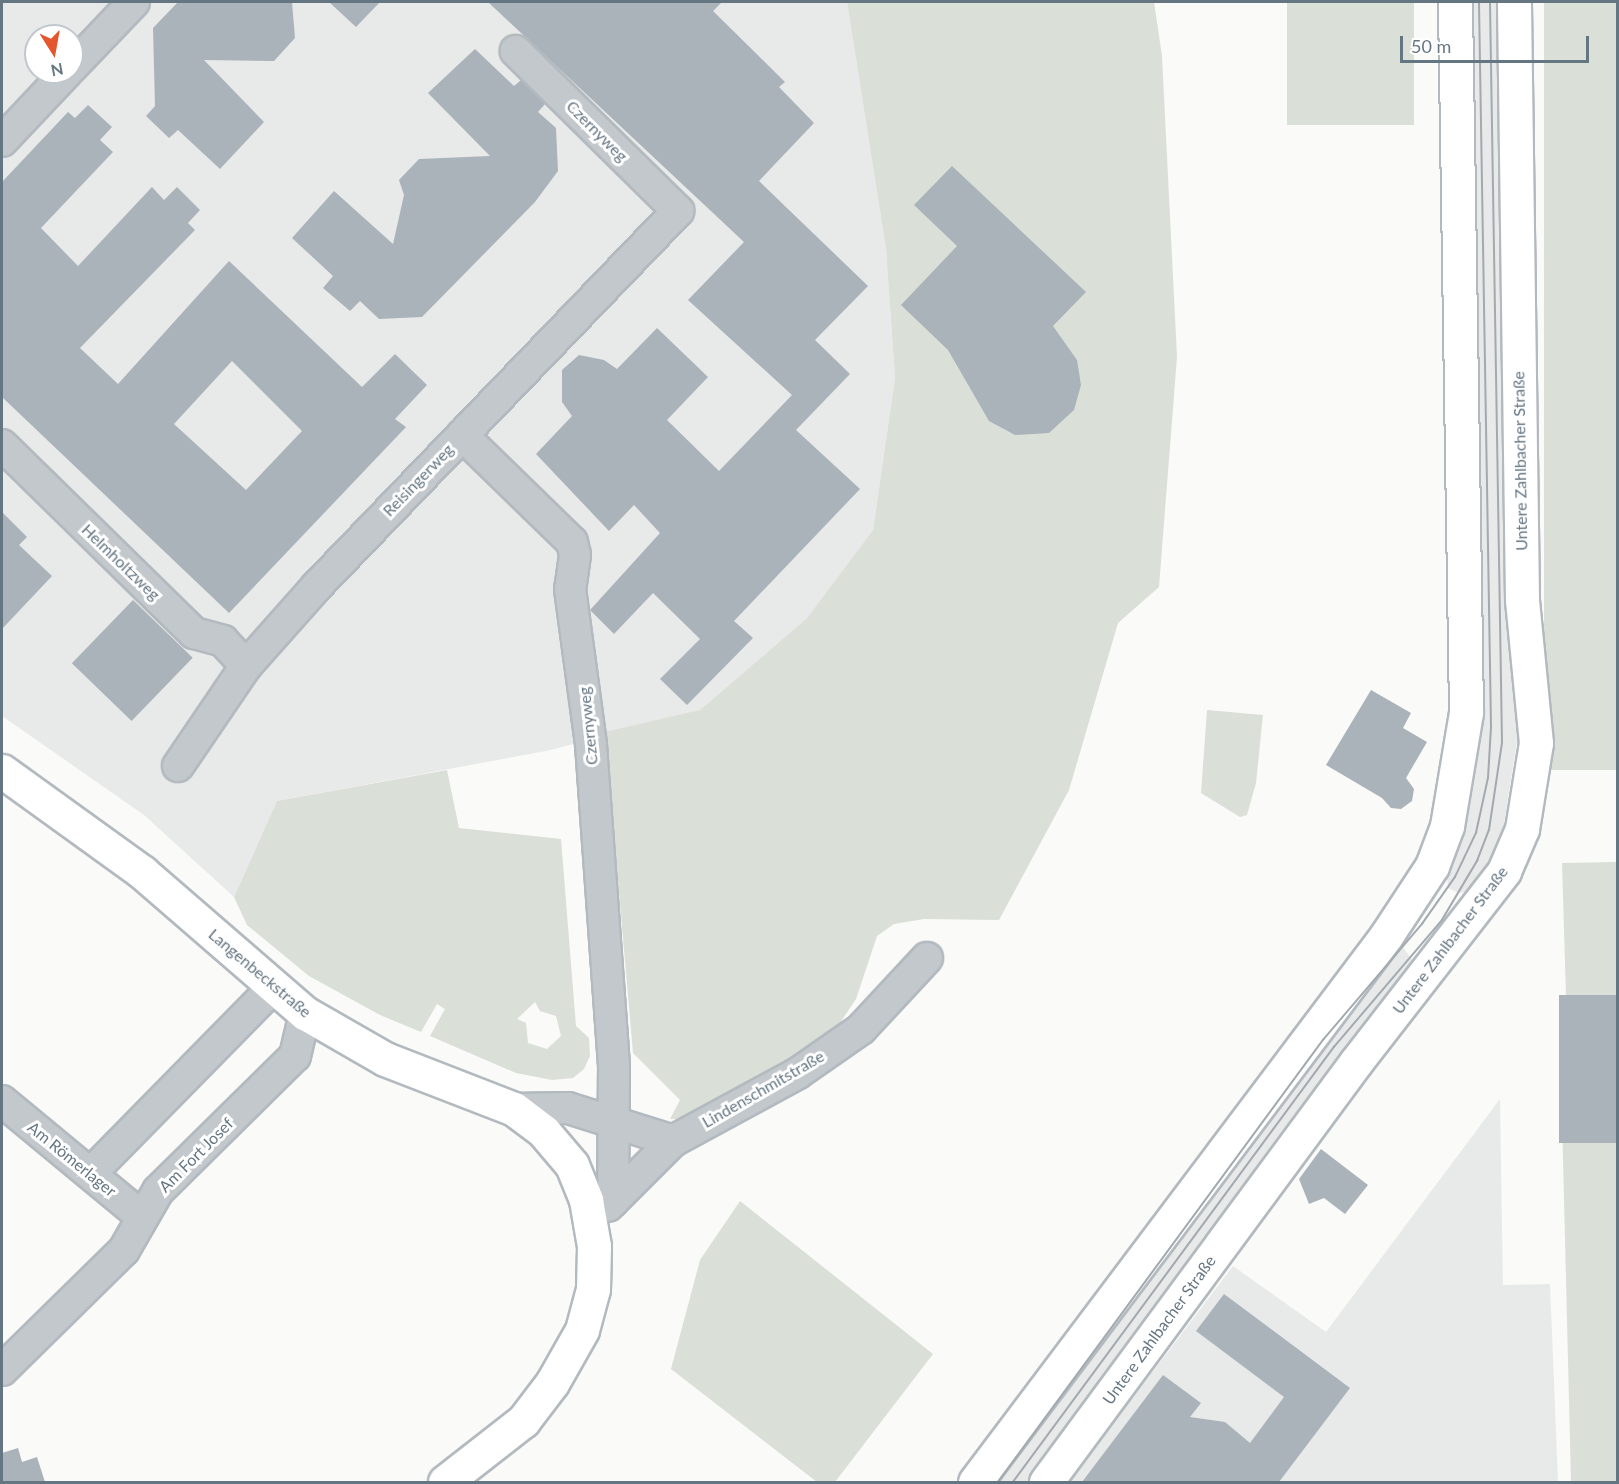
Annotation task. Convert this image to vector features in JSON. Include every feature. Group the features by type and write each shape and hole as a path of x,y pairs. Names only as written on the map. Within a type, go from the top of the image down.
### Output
{"street":[{"path":"84,54 134,2"},
{"path":"975,1482 1386,936 1432,866 1447,826 1466,712 1455,2"},
{"name":"Untere Zahlbacher Straße","path":"1046,1482 1356,1062 1504,871 1522,830 1536,743 1522,600 1514,2"},
{"name":"Czernyweg","path":"516,51 678,211"},
{"path":"2,141 56,84"},
{"name":"Reisingerweg","path":"178,766 246,666 462,435 678,211"},
{"name":"Czernyweg","path":"462,435 572,542 570,590 591,745 614,1066 613,1201"},
{"name":"Helmholtzweg","path":"2,445 194,633 224,641 246,666"},
{"name":"Langenbeckstraße","path":"2,771 142,872 273,988 305,1013 385,1059 514,1109 544,1132 572,1165 592,1226 590,1299 582,1330 562,1367 511,1434 445,1482"},
{"name":"Lindenschmitstraße","path":"592,1226 613,1201 673,1141 798,1073 861,1029 927,958"},
{"path":"91,1173 273,988"},
{"name":"Am Fort Josef","path":"2,1370 124,1250 158,1191 295,1056 305,1013"},
{"path":"568,1108 597,1088 614,1066"},
{"name":"Am Römerlager","path":"2,1101 142,1216"},
{"path":"514,1109 568,1108 673,1141"}],"shaded area":[{"path":"2,2 847,2 886,249 895,378 873,530 807,618 700,710 551,750 277,801 234,897 144,815 2,716"},
{"path":"847,2 1154,2 1162,56 1177,357 1159,587 1118,623 1069,790 999,920 924,919 894,924 877,936 856,999 836,1029 772,1074 683,1119 670,1119 680,1100 633,1053 605,732 700,710 807,618 873,530 895,378 886,249"},
{"path":"1287,2 1414,2 1414,125 1287,125"},
{"path":"1469,2 1502,2 1510,627 1518,734 1502,836 1490,866 1467,892 1459,893 1448,888 1447,877"},
{"path":"1544,2 1617,2 1617,770 1544,770"},
{"path":"1207,710 1263,715 1256,783 1247,815 1240,817 1201,793"},
{"path":"447,770 459,828 561,839 576,1026 589,1038 590,1056 584,1069 573,1078 552,1080 516,1073 430,1036 445,1009 437,1004 421,1032 380,1015 309,976 247,925 234,897 277,801","holes":["535,1002 540,1011 556,1016 561,1036 547,1049 528,1043 526,1023 517,1019"]},
{"path":"1617,862 1617,1482 1571,1482 1559,996 1566,996 1562,863"},
{"path":"1400,943 1412,960 1401,983 1028,1482 989,1482"},
{"path":"1500,1099 1503,1285 1550,1284 1558,1482 1069,1482 1233,1266 1326,1332"},
{"path":"740,1201 933,1354 835,1482 817,1482 671,1369 700,1260"}],"building":[{"path":"178,2 292,2 295,38 274,61 204,60 264,122 220,169 178,130 169,138 146,116 155,106 153,28"},
{"path":"329,2 380,2 356,27"},
{"path":"488,2 722,2 713,11 785,82 779,87 814,123 759,181 868,286 815,340 850,374 796,430 860,489 734,621 753,638 687,705 660,679 700,639 653,593 614,634 590,610 660,533 634,505 609,531 536,454 572,416 562,402 562,370 579,355 604,360 617,369 657,328 708,377 667,420 719,471 792,395 688,300 744,242"},
{"path":"475,49 514,86 521,80 545,104 538,112 556,128 558,171 535,202 422,317 379,319 360,301 350,311 323,288 333,276 292,238 334,191 393,244 404,195 399,180 419,159 490,156 428,93"},
{"path":"88,105 112,127 100,140 113,152 41,228 78,266 152,187 164,200 177,187 200,210 188,223 195,230 80,348 118,384 229,261 362,387 395,354 427,385 395,419 406,427 229,613 2,397 2,182 68,112 75,118","holes":["232,361 302,431 246,490 174,424"]},
{"path":"952,166 1086,292 1053,326 1077,360 1081,385 1074,410 1049,433 1015,435 989,421 948,350 901,305 957,246 914,205"},
{"path":"2,512 27,537 19,545 52,576 2,629"},
{"path":"133,600 193,658 132,721 72,663"},
{"path":"1371,690 1411,713 1403,728 1427,742 1406,778 1414,789 1412,801 1401,809 1391,808 1382,798 1326,765"},
{"path":"1559,995 1617,995 1617,1143 1559,1143"},
{"path":"1321,1149 1368,1185 1345,1214 1324,1198 1309,1204 1299,1179"},
{"path":"1224,1294 1350,1388 1279,1482 1082,1482 1163,1375 1201,1403 1190,1417 1225,1422 1250,1443 1284,1397 1196,1331"},
{"path":"18,1448 22,1462 37,1457 45,1482 2,1482 2,1453"}],"tram line":[{"path":"998,1482 1323,1040 1422,924 1455,877 1476,833 1488,778 1491,727 1479,2"},
{"path":"1013,1482 1334,1047 1442,920 1477,861 1489,830 1502,743 1490,2"}]}
